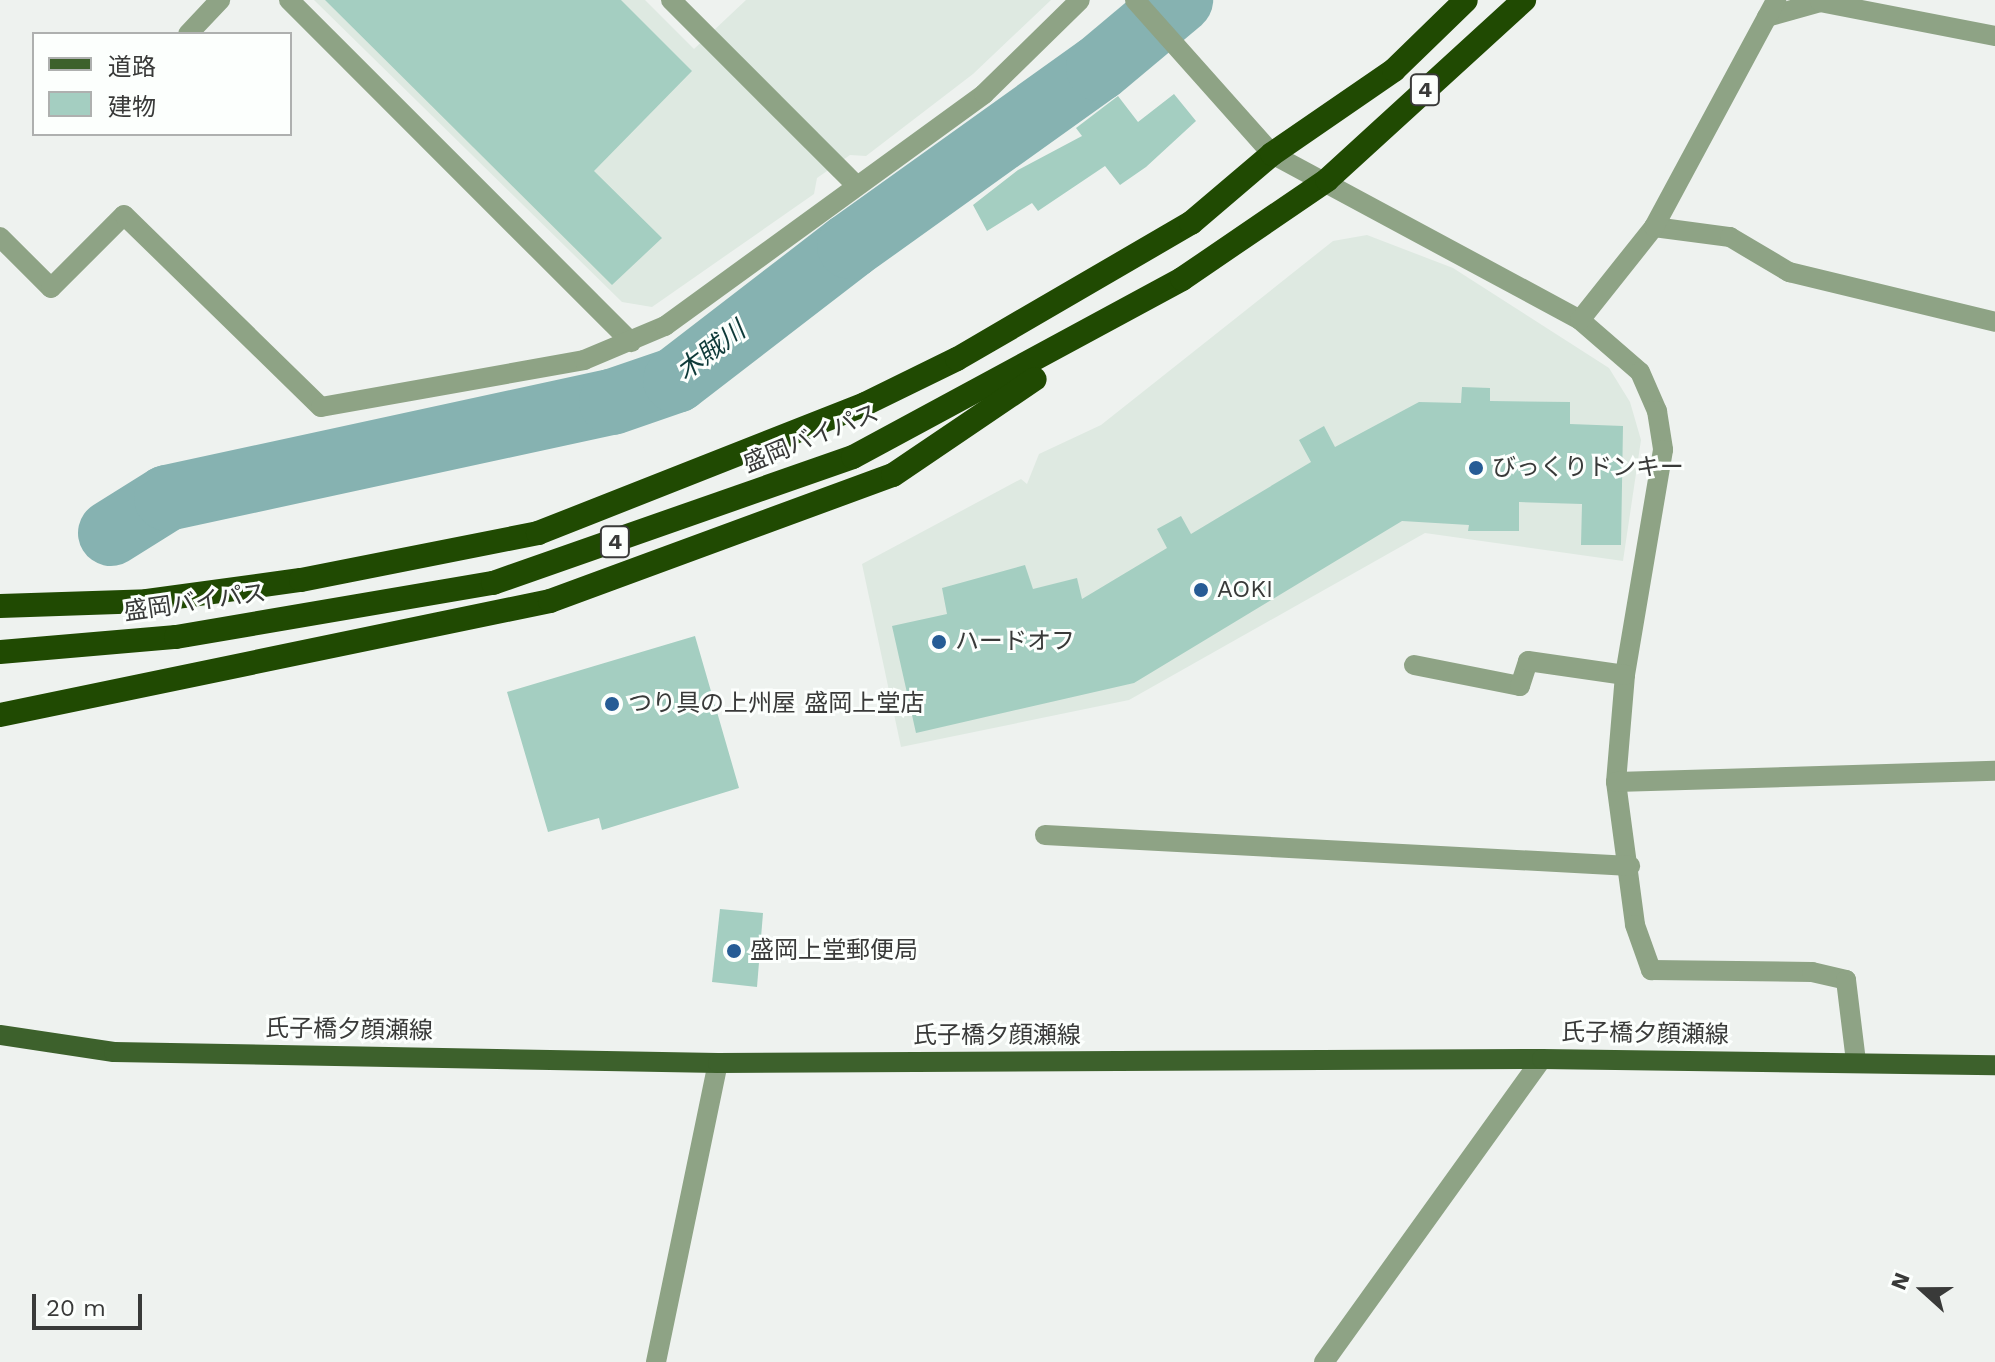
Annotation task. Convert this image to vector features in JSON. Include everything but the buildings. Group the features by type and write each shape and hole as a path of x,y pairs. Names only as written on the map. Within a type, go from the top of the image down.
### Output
{"highway":[{"name":"盛岡バイパス","path":"0,606 147,601 285,582 538,533 865,404 957,359 1191,223 1272,154 1394,70 1466,0"},
{"name":"盛岡バイパス","path":"0,652 176,637 493,583 853,457 1182,279 1327,180 1524,0"},
{"path":"0,715 550,601 893,475 1182,279"}],"main road":[{"name":"氏子橋夕顔瀬線","path":"0,1035 114,1052 718,1063 1542,1059 1995,1065"}],"street":[{"path":"190,32 220,0"},
{"path":"289,0 631,342"},
{"path":"671,0 856,185"},
{"path":"0,237 51,288 124,215 321,407 584,360 665,326 984,94 1080,0"},
{"path":"1135,0 1272,154 1327,180 1580,320 1640,372 1657,411 1663,450 1625,675 1616,782 1630,866 1635,925 1651,970 1812,972 1846,980 1856,1062"},
{"path":"1580,320 1654,227 1771,9 1820,2 1995,36"},
{"path":"1654,227 1730,237 1789,272 1995,322"},
{"path":"1414,665 1520,686 1528,661 1625,675"},
{"path":"1616,782 1995,771"},
{"path":"1045,835 1630,866"},
{"path":"1324,1362 1542,1059"},
{"path":"656,1362 718,1063"}],"shaded area":[{"path":"314,0 645,0 694,49 746,0 1051,0 973,74 866,156 850,155 817,178 814,194 652,307 622,302"},
{"path":"1367,235 1453,268 1609,368 1630,402 1641,440 1623,561 1425,533 1129,700 901,747 862,564 1021,479 1027,484 1039,454 1101,425 1333,241"}],"waterway":[{"name":"木賊川","path":"111,533 167,498 612,402 676,380 850,246 1099,68 1180,0"}],"place":[{"name":"びっくりドンキー","path":"1476,468"},
{"name":"AOKI","path":"1201,590"},
{"name":"ハードオフ","path":"939,642"},
{"name":"つり具の上州屋 盛岡上堂店","path":"612,704"},
{"name":"盛岡上堂郵便局","path":"734,951"}]}
